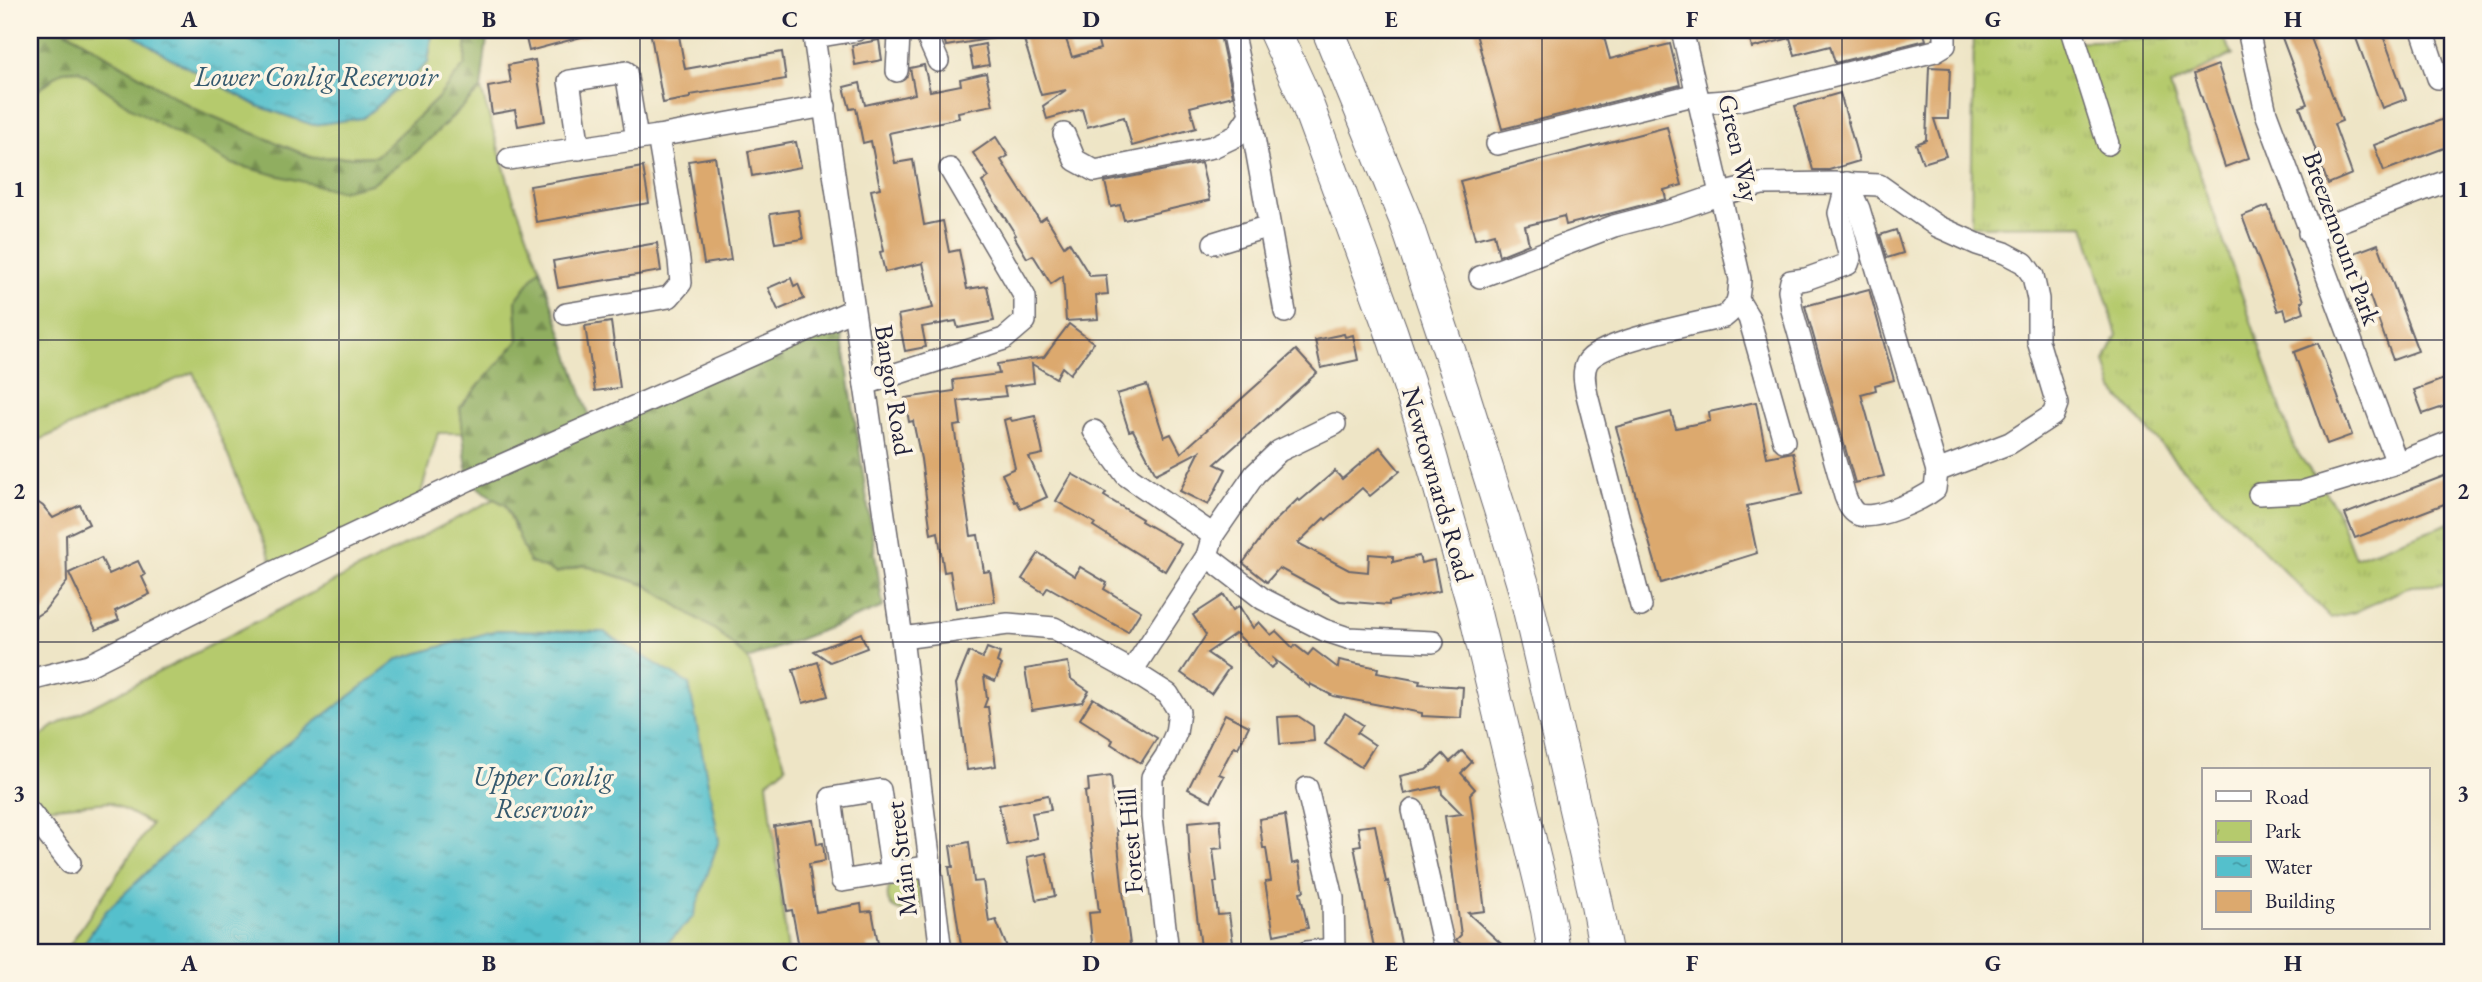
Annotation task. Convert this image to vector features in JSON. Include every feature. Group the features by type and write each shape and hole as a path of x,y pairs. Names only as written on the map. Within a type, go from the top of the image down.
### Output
{"highway":[{"name":"Newtownards Road","path":"1274,30 1305,98 1391,331 1420,418 1474,605 1547,910 1554,952"},
{"name":"Newtownards Road","path":"1328,30 1405,219 1510,542 1524,589 1606,952"}],"street":[{"path":"814,34 857,30"},
{"path":"897,71 901,30"},
{"path":"921,30 927,36 939,61"},
{"path":"1233,30 1285,312"},
{"name":"Green Way","path":"1684,30 1721,194 1739,289 1784,441"},
{"path":"1497,145 1698,98 1739,100 1935,51 1945,45 1945,30"},
{"path":"2073,30 2108,144"},
{"name":"Breezemount Park","path":"2248,30 2266,113 2396,463"},
{"path":"2421,30 2438,79"},
{"name":"Bangor Road","path":"814,34 902,638 917,760"},
{"path":"566,314 669,297 681,283 679,260 648,138 626,72 569,80 579,149"},
{"path":"509,159 648,138 825,106"},
{"path":"1065,134 1074,160 1095,171 1213,147 1236,135 1250,115"},
{"path":"865,384 1004,339 1025,321 1025,297 950,169"},
{"path":"2309,233 2452,180"},
{"path":"1847,183 1860,209 1937,471 1935,489 1926,496 1897,509 1868,517 1858,515 1850,509 1792,310 1789,290 1791,281 1806,279 1848,264 1850,258 1839,213 1847,183"},
{"path":"1480,278 1614,226 1762,184 1879,185 1937,226 2024,263 2033,276 2038,299 2038,341 2057,404 2053,415 2010,443 1937,471"},
{"path":"1214,243 1269,226"},
{"path":"1641,606 1587,395 1584,373 1587,361 1596,352 1637,338 1724,317 1734,310 1739,289"},
{"path":"30,680 89,665 276,571 468,480 853,310"},
{"path":"1132,671 1207,556 1213,535 1255,474 1279,451 1335,424"},
{"path":"1094,431 1126,475 1213,535"},
{"path":"2259,494 2301,492 2396,463 2452,441"},
{"path":"1207,556 1263,599 1324,629 1348,638 1433,642"},
{"name":"Forest Hill","path":"902,638 1007,624 1054,628 1168,694 1180,712 1176,733 1152,778 1152,817 1168,952"},
{"name":"Main Street","path":"917,760 941,952"},
{"path":"1307,788 1333,898 1334,951 1307,952"},
{"path":"892,873 880,790 831,798 842,881 892,873 930,866"},
{"path":"1413,810 1445,952"},
{"path":"30,812 70,863"}],"green space":[{"path":"30,30 64,30 195,109 313,158 376,156 437,99 465,64 467,30 488,30 481,89 415,153 371,184 340,191 232,164 133,109 78,70 63,71 30,96"},
{"path":"65,30 126,30 258,106 314,125 428,63 433,30 467,30 466,64 437,99 376,156 313,158 195,109"},
{"path":"1974,30 2062,30 2066,42 2222,36 2233,54 2170,86 2295,449 2335,506 2355,558 2452,522 2452,584 2411,586 2355,612 2331,618 2178,464 2113,390 2105,361 2117,335 2084,225 1971,226"},
{"path":"78,70 133,109 371,184 415,153 481,89 512,194 540,268 516,300 518,341 460,407 463,433 438,433 418,504 276,571 193,372 30,444 30,96 63,71"},
{"path":"540,268 590,418 831,327 842,333 883,607 748,659 718,632 646,585 583,565 556,573 529,562 506,505 468,480 460,407 518,341 516,300"},
{"path":"494,499 506,505 515,530 556,573 583,565 646,585 718,632 748,659 786,767 767,782 788,952 65,952 151,824 110,802 42,808 30,801 30,745 54,726"},
{"path":"917,877 921,909 897,910 888,899 894,880"}],"water":[{"name":"Lower Conlig Reservoir","path":"126,30 433,30 428,63 363,118 313,125 258,106"},
{"name":"Upper Conlig Reservoir","path":"497,630 604,632 689,684 719,840 693,917 658,952 78,952 106,911 269,757 399,659"}],"building":[{"path":"524,30 589,30 589,35 529,51"},
{"path":"650,30 678,30 685,69 782,52 786,79 690,95 690,98 663,103"},
{"path":"942,30 993,30 994,38 946,46"},
{"path":"1021,30 1063,30 1072,57 1100,49 1095,30 1219,30 1233,96 1190,107 1196,128 1132,146 1124,117 1087,127 1082,109 1047,119 1043,106 1066,90 1041,95"},
{"path":"1475,30 1602,30 1610,59 1670,44 1680,85 1502,129"},
{"path":"1747,30 1923,30 1926,40 1835,63 1830,46 1795,55 1790,38 1752,48"},
{"path":"2294,30 2308,30 2342,121 2334,124 2352,174 2328,184 2300,107 2307,104 2281,35"},
{"path":"2353,30 2381,30 2406,99 2382,108"},
{"path":"879,40 882,60 855,65 852,45"},
{"path":"985,44 989,65 973,68 969,47"},
{"path":"535,60 545,121 518,126 515,110 492,114 488,87 511,83 508,65"},
{"path":"924,65 930,91 961,85 960,79 986,73 993,105 958,112 959,118 889,133 895,163 913,160 924,225 943,221 949,252 959,250 967,289 987,286 994,321 958,328 956,321 922,327 926,347 905,351 898,315 933,308 923,263 885,272 880,252 884,251 871,190 880,188 871,141 863,143 856,108 850,109 844,87 860,83 865,105 915,94 910,68"},
{"path":"2218,65 2249,158 2225,167 2194,74"},
{"path":"1929,67 1950,68 1948,119 1934,119 1946,156 1923,163 1916,144 1926,140"},
{"path":"1840,93 1859,161 1829,170 1813,170 1795,106"},
{"path":"2452,116 2452,145 2384,171 2374,145"},
{"path":"1667,127 1682,185 1664,190 1666,199 1566,225 1564,216 1525,226 1529,244 1499,256 1494,234 1475,239 1460,181"},
{"path":"996,137 1008,156 1001,160 1040,221 1046,217 1064,246 1069,242 1090,276 1106,275 1108,294 1096,295 1098,319 1066,321 1063,276 1051,284 1033,255 1027,258 1014,236 1016,235 982,182 989,177 973,153"},
{"path":"796,142 801,167 752,176 748,151"},
{"path":"715,157 731,260 704,264 688,161"},
{"path":"1201,163 1210,200 1124,220 1120,205 1111,207 1105,182"},
{"path":"643,167 649,203 536,222 530,186"},
{"path":"2268,206 2304,301 2301,302 2304,312 2287,319 2284,309 2278,311 2242,216"},
{"path":"798,210 803,239 775,243 770,214"},
{"path":"1896,230 1903,253 1887,258 1880,235"},
{"path":"657,243 661,271 558,288 553,261"},
{"path":"2378,244 2418,351 2393,360 2354,253"},
{"path":"791,278 794,286 798,284 804,299 778,310 768,288"},
{"path":"1869,289 1894,380 1875,385 1876,390 1861,394 1884,476 1855,483 1805,306"},
{"path":"611,322 620,388 595,391 585,326"},
{"path":"1069,324 1094,343 1070,374 1062,367 1056,378 1032,364 1034,383 1004,387 1006,396 958,401 961,425 954,426 971,536 978,535 984,572 990,571 995,602 956,608 950,571 944,572 938,532 931,534 921,459 913,421 909,422 905,398 954,391 953,380 999,374 997,364 1044,357"},
{"path":"1344,334 1345,337 1353,335 1358,360 1321,368 1315,340"},
{"path":"2318,343 2352,435 2327,444 2294,352"},
{"path":"1296,350 1317,373 1215,464 1226,469 1208,505 1180,491 1200,451 1156,474 1133,430 1129,431 1117,394 1147,385 1164,437 1171,434 1181,453"},
{"path":"2452,376 2452,404 2423,414 2414,390"},
{"path":"1756,402 1767,457 1793,452 1802,494 1747,506 1757,553 1661,583 1616,427 1671,412 1676,428 1710,421 1709,412"},
{"path":"1035,416 1043,454 1029,457 1047,497 1021,509 1002,474 1015,468 1004,420"},
{"path":"1380,447 1400,471 1370,496 1362,488 1298,543 1349,570 1368,572 1369,554 1393,556 1393,562 1419,556 1421,563 1434,560 1440,591 1389,602 1389,605 1340,601 1279,568 1267,582 1243,563 1270,526 1298,499 1300,501 1335,471 1342,479"},
{"path":"2452,473 2452,501 2355,538 2345,514"},
{"path":"1072,474 1106,493 1104,496 1181,544 1165,571 1093,526 1095,523 1056,501"},
{"path":"30,497 43,506 53,518 80,505 89,524 66,535 67,582 44,611 30,620"},
{"path":"1039,553 1075,576 1080,567 1107,583 1104,589 1141,611 1128,632 1048,587 1044,593 1022,579"},
{"path":"101,558 109,574 138,561 150,594 115,611 119,620 96,630 69,573"},
{"path":"1224,595 1233,610 1239,606 1253,628 1259,622 1271,635 1276,631 1293,648 1295,645 1308,655 1313,649 1338,668 1339,660 1378,668 1377,673 1420,681 1419,684 1463,687 1461,718 1422,716 1422,713 1333,696 1310,684 1310,687 1274,659 1276,664 1271,668 1236,633 1207,653 1229,668 1211,694 1181,673 1206,635 1193,615"},
{"path":"861,633 867,648 830,662 814,651"},
{"path":"987,648 1000,653 997,662 1002,665 995,681 984,676 987,699 984,707 988,707 996,766 967,770 956,684 969,652 983,658"},
{"path":"818,662 828,696 803,703 793,670"},
{"path":"1068,662 1071,679 1089,691 1082,702 1032,710 1025,669"},
{"path":"1093,698 1157,738 1141,763 1111,744 1113,740 1080,719"},
{"path":"1345,713 1363,725 1357,733 1375,745 1361,767 1325,744"},
{"path":"1225,714 1249,726 1238,748 1234,746 1219,774 1224,776 1211,801 1188,789"},
{"path":"1298,716 1313,726 1314,741 1280,744 1278,717"},
{"path":"1462,751 1472,762 1461,773 1475,789 1470,794 1485,911 1468,913 1510,952 1470,952 1456,940 1461,935 1445,816 1462,814 1442,794 1441,786 1404,794 1400,776 1426,770 1443,754 1450,762"},
{"path":"1111,776 1131,952 1093,952 1089,913 1099,912 1085,792 1089,791 1088,779"},
{"path":"1048,795 1051,810 1032,813 1037,838 1007,845 999,805"},
{"path":"1285,815 1292,864 1299,862 1304,891 1300,892 1308,928 1274,935 1265,882 1271,881 1259,819"},
{"path":"1220,819 1223,848 1213,849 1217,882 1214,882 1218,915 1229,914 1233,943 1201,947 1190,862 1188,822"},
{"path":"813,820 817,844 823,843 825,861 809,864 816,912 861,904 862,912 872,911 878,943 867,945 869,952 816,952 815,949 800,952 792,910 787,911 774,826"},
{"path":"1375,825 1403,952 1375,952 1354,846 1361,845 1358,827"},
{"path":"969,842 974,882 983,881 989,922 996,920 1009,952 962,952 949,867 953,867 950,846"},
{"path":"1046,853 1055,896 1036,900 1027,857"}]}
